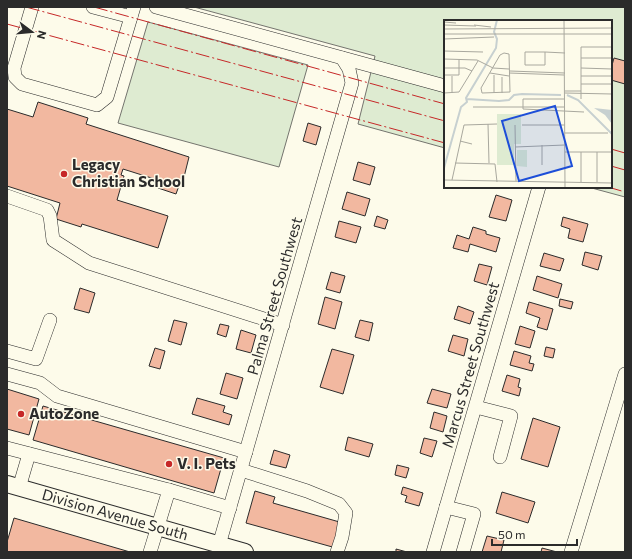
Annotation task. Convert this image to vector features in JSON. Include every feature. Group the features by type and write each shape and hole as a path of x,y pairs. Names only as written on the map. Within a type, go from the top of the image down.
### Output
{"main road":[{"name":"Division Avenue South","path":"11,487 245,552"}],"street":[{"path":"32,7 11,80 97,105 107,97 132,12 93,7"},
{"path":"156,7 444,86"},
{"name":"Palma Street Southwest","path":"219,545 352,83 349,69 342,58"},
{"name":"Marcus Street Southwest","path":"433,552 540,188"},
{"path":"7,196 47,210 50,216 53,240 89,263 283,325"},
{"path":"7,351 36,359 50,320"},
{"path":"7,374 40,383 57,396 246,452"},
{"path":"571,552 625,374"},
{"path":"476,407 511,416 500,458"},
{"path":"7,448 170,490 230,508"},
{"path":"11,487 28,454"},
{"path":"241,470 306,491 339,504 346,513 342,537 337,552"},
{"path":"150,552 170,490"},
{"path":"446,507 474,514 463,552"}],"green space":[{"path":"194,7 625,7 625,197 592,188 612,188 612,20 444,20 444,148 358,124 375,56"},
{"path":"148,22 308,65 279,167 118,123"}],"building":[{"path":"614,58 625,61 625,84 612,80 612,65"},
{"name":"Legacy Christian School","path":"38,102 88,118 86,124 189,157 183,181 181,180 176,194 158,188 161,181 123,169 121,175 124,176 117,200 168,216 158,248 82,224 81,227 56,219 60,203 7,186 7,109 33,117"},
{"path":"308,123 321,127 316,145 303,141"},
{"path":"358,162 375,167 370,185 353,180"},
{"path":"347,192 370,199 365,216 342,209"},
{"path":"496,195 512,200 506,221 489,217"},
{"path":"377,216 388,220 385,229 374,226"},
{"path":"563,217 588,224 583,242 568,238 570,229 561,226"},
{"path":"339,221 361,227 356,243 335,237"},
{"path":"473,227 486,231 486,234 500,238 496,252 470,244 468,252 453,248 457,235 469,239"},
{"path":"585,252 602,256 598,270 582,265"},
{"path":"544,253 564,259 560,271 540,266"},
{"path":"479,264 492,267 487,285 474,281"},
{"path":"331,272 345,276 340,293 326,289"},
{"path":"537,276 562,284 558,298 533,290"},
{"path":"80,288 95,293 89,313 74,309"},
{"path":"325,297 342,302 335,329 318,324"},
{"path":"560,299 573,302 571,309 559,306"},
{"path":"529,302 553,309 547,330 537,327 540,318 526,313"},
{"path":"458,306 474,312 470,324 454,319"},
{"path":"174,320 187,323 181,345 168,341"},
{"path":"360,320 373,323 369,341 355,337"},
{"path":"220,324 229,326 226,337 217,334"},
{"path":"520,326 535,331 530,348 515,344"},
{"path":"241,330 256,335 251,353 236,349"},
{"path":"453,335 468,339 464,356 448,351"},
{"path":"546,347 555,349 553,358 544,356"},
{"path":"155,348 165,351 160,369 149,366"},
{"path":"332,349 354,355 343,394 320,387"},
{"path":"514,351 531,356 529,363 534,364 532,371 510,365"},
{"path":"226,373 243,378 237,399 220,394"},
{"path":"507,375 520,379 518,387 521,388 519,396 502,391"},
{"name":"AutoZone","path":"7,389 39,399 29,435 7,429"},
{"path":"432,389 451,394 447,408 427,403"},
{"path":"197,398 225,406 223,412 232,415 229,425 192,414"},
{"path":"43,406 224,458 214,493 33,440"},
{"path":"434,412 447,416 443,432 430,428"},
{"path":"533,418 560,427 548,467 521,459"},
{"path":"348,437 373,444 369,457 345,450"},
{"path":"424,438 437,441 432,457 420,453"},
{"path":"274,450 290,455 286,468 270,464"},
{"path":"397,465 409,468 406,478 395,475"},
{"path":"403,487 423,493 419,506 405,502 407,496 401,494"},
{"path":"255,491 275,497 273,503 343,523 336,548 246,523"},
{"path":"502,492 535,502 528,523 496,513"},
{"path":"14,518 130,552 7,552 7,542"},
{"path":"487,536 504,540 501,552 482,552"},
{"path":"542,548 557,552 541,552"},
{"path":"396,549 407,552 396,552"}],"power":[{"path":"26,7 444,121"},
{"path":"94,7 444,104"},
{"path":"7,24 444,143"},
{"path":"612,149 625,153"},
{"path":"612,166 625,170"},
{"path":"611,188 625,192"}],"place":[{"name":"Legacy Christian School","path":"64,174"},
{"name":"AutoZone","path":"21,414"},
{"name":"V. I. Pets","path":"169,464"}]}
